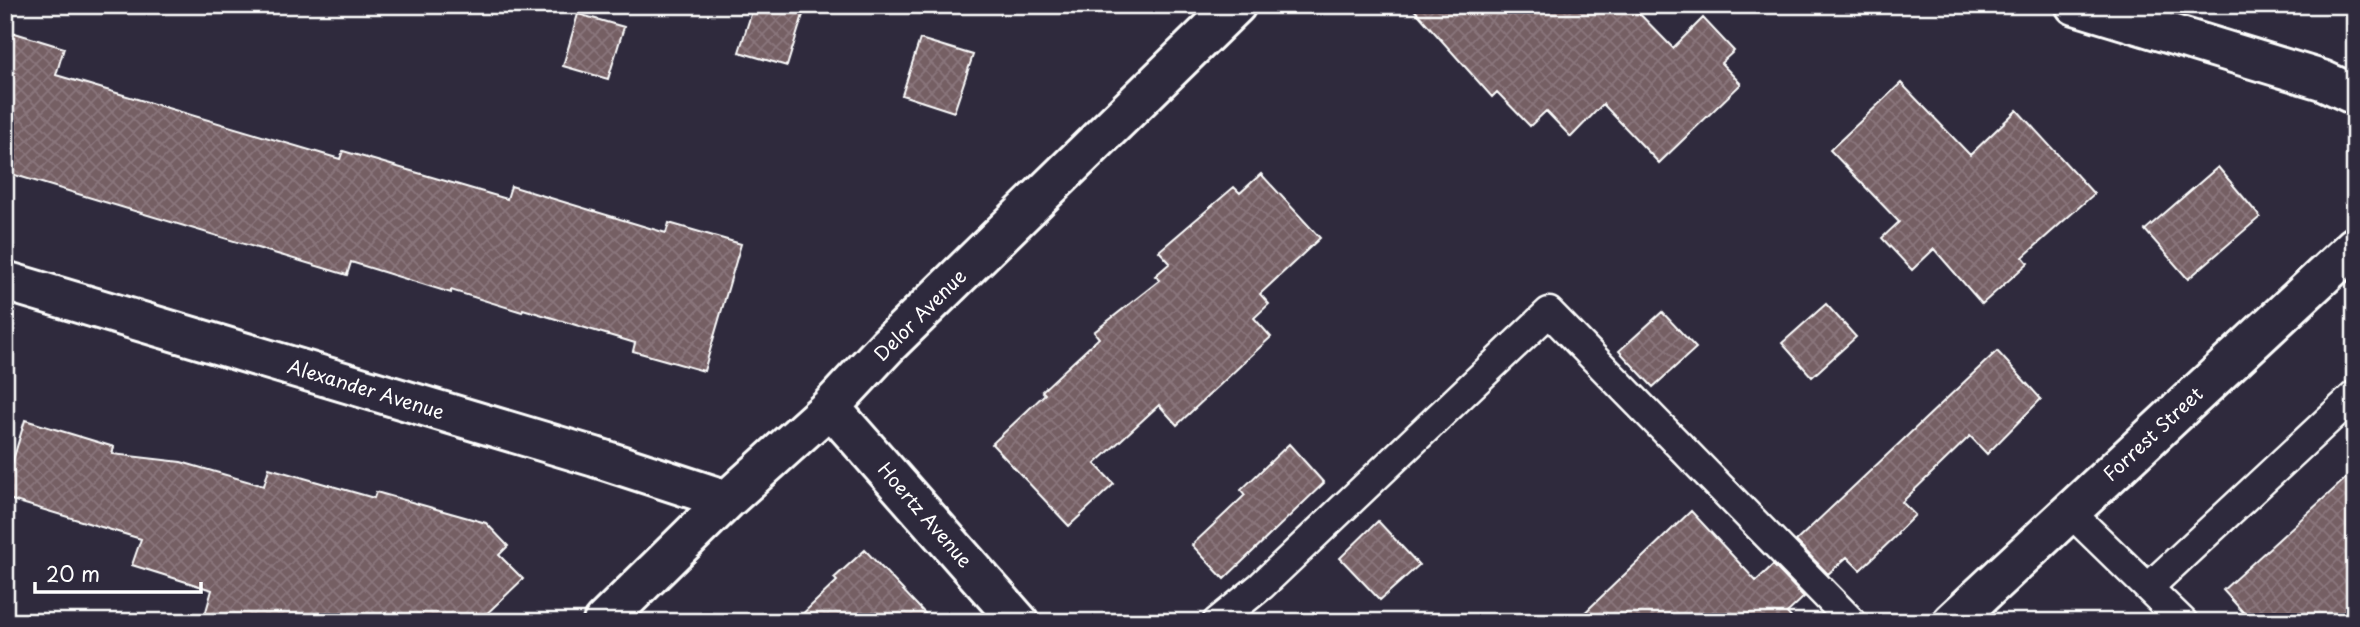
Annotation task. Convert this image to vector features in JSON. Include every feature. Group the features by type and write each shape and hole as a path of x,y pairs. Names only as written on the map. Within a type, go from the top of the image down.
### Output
{"street":[{"name":"Delor Avenue","path":"603,622 727,500 830,407 888,345 1236,5"},
{"path":"2075,5 2322,80 2355,94"},
{"name":"Forrest Street","path":"1952,622 2355,246"},
{"name":"Alexander Avenue","path":"5,281 595,457 727,500"},
{"name":"Hoertz Avenue","path":"830,407 1019,622"}],"lane":[{"path":"1217,622 1261,586 1549,312 1852,622"},
{"path":"2148,588 2355,395"},
{"path":"2070,512 2183,622"}],"building":[{"path":"754,5 806,5 787,66 739,52"},
{"path":"1410,5 1631,5 1673,48 1703,18 1734,51 1721,63 1741,84 1659,163 1603,104 1571,137 1546,111 1530,126 1497,92 1492,97"},
{"path":"578,14 624,27 608,79 563,66"},
{"path":"5,30 64,48 56,75 340,159 343,151 507,199 511,186 666,233 669,223 741,244 704,371 633,351 635,343 523,309 522,312 451,290 451,293 351,262 347,275 5,172"},
{"path":"920,39 973,55 954,112 902,95"},
{"path":"1901,83 1970,155 2017,110 2094,194 2023,257 2028,263 1982,304 1934,249 1912,270 1882,238 1899,222 1830,150"},
{"path":"2218,167 2260,217 2188,279 2145,230"},
{"path":"1261,174 1320,238 1260,294 1269,304 1254,318 1271,337 1177,425 1159,405 1095,464 1114,484 1069,526 992,444 1045,394 1042,391 1099,338 1094,332 1160,280 1155,276 1170,263 1159,251 1234,187 1240,193"},
{"path":"1826,304 1856,337 1812,377 1782,343"},
{"path":"1662,312 1696,348 1653,387 1619,351"},
{"path":"1997,351 2041,399 1987,454 1970,436 1902,502 1915,515 1860,570 1847,557 1828,574 1796,541"},
{"path":"25,420 114,447 112,454 181,462 264,486 269,468 374,498 376,492 486,523 508,546 499,555 523,579 478,622 203,622 212,590 132,565 141,539 5,498 5,487"},
{"path":"1289,444 1324,483 1224,579 1192,545 1245,495 1241,490"},
{"path":"2355,470 2355,622 2252,622 2223,590"},
{"path":"1691,511 1756,581 1773,565 1804,597 1787,613 1795,622 1575,622"},
{"path":"1378,521 1419,565 1380,600 1340,558"},
{"path":"865,550 933,622 794,622 837,581 834,578"}]}
